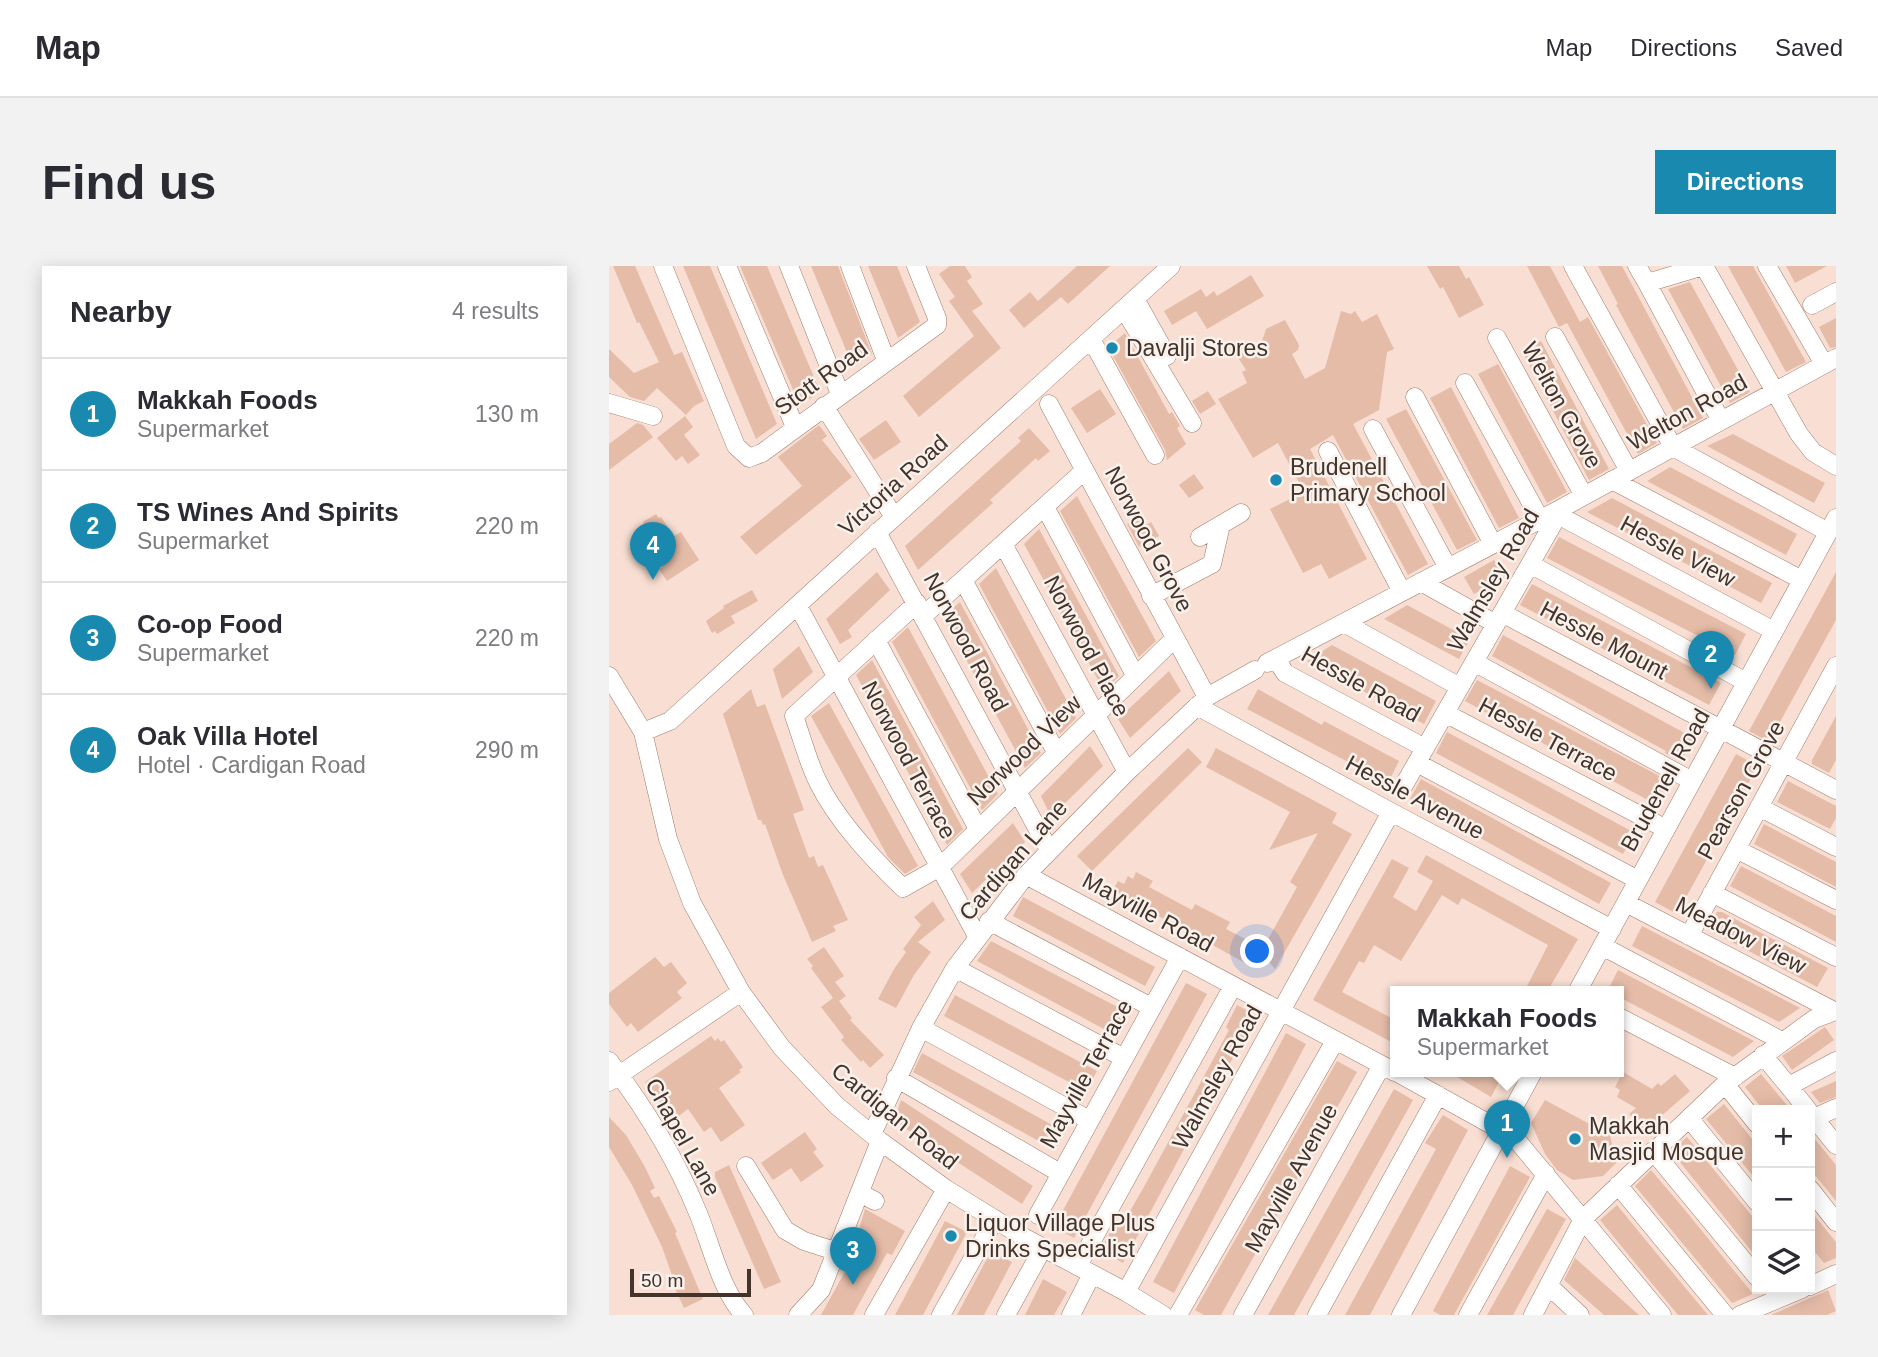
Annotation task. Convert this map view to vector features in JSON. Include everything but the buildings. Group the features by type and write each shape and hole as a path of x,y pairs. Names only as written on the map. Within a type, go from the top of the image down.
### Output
{"street":[{"name":"Stott Road","path":"663,266 736,446 749,458 762,453 937,325 916,266"},
{"path":"727,266 795,427"},
{"path":"789,266 841,394"},
{"path":"850,266 886,360"},
{"path":"1573,266 1673,447 1832,525"},
{"path":"1637,266 1721,421"},
{"path":"1647,283 1704,266 1799,434 1813,452 1836,466"},
{"path":"1767,266 1830,361"},
{"name":"Victoria Road","path":"643,732 670,721 1091,339 1164,268"},
{"path":"1812,305 1836,292"},
{"path":"1129,304 1167,356"},
{"path":"1129,304 1192,424"},
{"path":"1555,337 1629,471"},
{"name":"Welton Grove","path":"1497,338 1584,496"},
{"path":"1091,339 1155,455"},
{"name":"Welton Road","path":"1560,511 1830,361"},
{"path":"1465,383 1540,519"},
{"path":"1415,397 1493,544"},
{"path":"609,402 653,416"},
{"name":"Norwood Grove","path":"1049,404 1174,639 1202,702"},
{"path":"824,406 894,517"},
{"path":"1373,429 1448,568"},
{"path":"1328,451 1402,592"},
{"path":"837,677 876,640 963,580 1084,471"},
{"path":"1612,480 1802,580"},
{"path":"1045,507 1135,675"},
{"name":"Cardigan Lane","path":"798,1315 821,1290 867,1197 876,1138 897,1078 921,1028 955,968 978,936 1049,850 1202,702 1266,664 1540,519 1560,511"},
{"name":"Walmsley Road","path":"1404,785 1560,511"},
{"name":"Hessle View","path":"1560,511 1774,631"},
{"path":"1200,537 1241,513"},
{"path":"1151,596 1212,564 1221,525"},
{"name":"Brudenell Road","path":"1580,986 1832,525"},
{"name":"Norwood Road","path":"877,532 1049,850"},
{"name":"Norwood Place","path":"1003,544 1127,772"},
{"path":"1530,564 1746,682"},
{"path":"963,580 1056,752"},
{"name":"Hessle Mount","path":"1420,582 1499,618 1836,790"},
{"name":"Norwood Terrace","path":"798,606 978,936"},
{"path":"1344,623 1460,687"},
{"name":"Norwood View","path":"837,677 793,716 818,783 875,861 903,888 940,867 1174,639"},
{"path":"876,640 978,829"},
{"path":"1474,662 1692,781"},
{"name":"Hessle Road","path":"1266,664 1638,880"},
{"name":"Pearson Grove","path":"1689,936 1836,666"},
{"name":"Cardigan Road","path":"609,676 643,732 668,839 692,903 741,992 782,1048 820,1090 876,1138 946,1189 1043,1248 1085,1270 1132,1302 1163,1315"},
{"name":"Hessle Avenue","path":"1202,702 1391,812 1612,929"},
{"name":"Hessle Terrace","path":"1445,713 1666,829"},
{"path":"1759,807 1836,847"},
{"name":"Walmsley Road","path":"1132,1302 1282,1011 1391,812"},
{"path":"1736,849 1836,900"},
{"name":"Mayville Road","path":"1026,875 1390,1069"},
{"path":"1712,893 1836,957"},
{"name":"Meadow View","path":"1626,903 1835,1011"},
{"path":"989,921 1151,1007"},
{"path":"1602,946 1782,1041"},
{"name":"Mayville Terrace","path":"1038,1215 1180,957"},
{"path":"955,968 1123,1058"},
{"path":"1071,1315 1085,1270 1233,986"},
{"path":"615,1079 741,992"},
{"path":"1533,1315 1583,1219 1730,1080 1814,1019 1835,1011"},
{"path":"1624,1020 1730,1080 1752,1116"},
{"path":"921,1028 1089,1120"},
{"path":"1178,1315 1335,1041"},
{"path":"1763,1055 1803,1105"},
{"path":"1789,1086 1836,1061"},
{"name":"Chapel Lane","path":"609,1062 615,1079 676,1163 730,1294 744,1315"},
{"name":"Mayville Avenue","path":"1243,1315 1390,1072"},
{"name":"Mayville Road","path":"1404,1077 1515,1138 1662,1315"},
{"path":"1401,1315 1530,1077"},
{"path":"897,1078 1060,1173"},
{"path":"1317,1315 1438,1095"},
{"path":"1815,1113 1836,1108"},
{"path":"1689,1118 1752,1196"},
{"path":"1815,1120 1836,1145"},
{"path":"1653,1151 1752,1272"},
{"path":"745,1166 785,1230 803,1241 838,1252"},
{"path":"1468,1315 1546,1174"},
{"path":"1618,1185 1725,1315"},
{"path":"874,1315 946,1189"},
{"path":"1815,1195 1836,1222"},
{"path":"941,1315 995,1219"},
{"path":"1006,1315 1043,1248"},
{"path":"1549,1286 1580,1315"},
{"path":"1740,1315 1771,1294"}],"place":[{"name":"Davalji Stores","path":"1112,348"},
{"name":"Brudenell Primary School","path":"1276,480"},
{"name":"Oak Villa Hotel","path":"653,580"},
{"name":"TS Wines And Spirits","path":"1711,689"},
{"name":"Makkah Masjid Mosque","path":"1575,1139"},
{"name":"Makkah Foods","path":"1507,1158"},
{"name":"Liquor Village Plus Drinks Specialist","path":"951,1236"},
{"name":"Co-op Food","path":"853,1285"}]}
